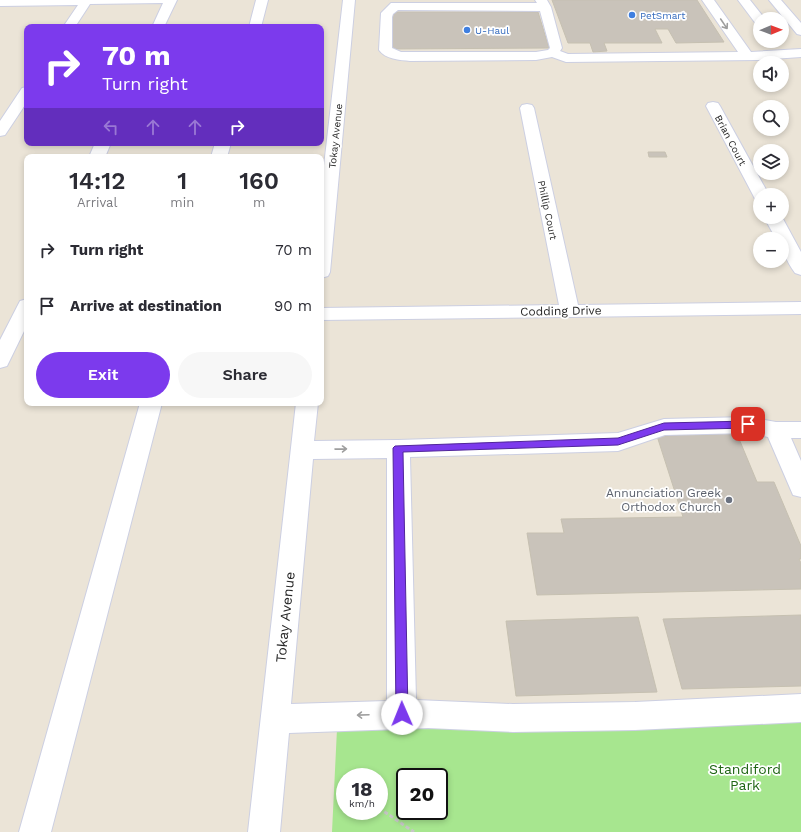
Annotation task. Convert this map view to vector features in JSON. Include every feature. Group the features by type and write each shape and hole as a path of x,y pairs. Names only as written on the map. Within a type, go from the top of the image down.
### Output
{"street":[{"path":"0,2 163,0"},
{"path":"159,24 171,0"},
{"path":"256,24 262,0"},
{"name":"Tokay Avenue","path":"324,243 349,0"},
{"path":"708,0 744,52"},
{"path":"744,0 753,12"},
{"path":"775,0 801,31"},
{"path":"71,24 86,1"},
{"path":"553,53 556,48 543,4 402,3 395,6 387,13 386,17 385,50 399,56 536,56 553,53 566,58 744,52"},
{"path":"661,48 785,54 801,53"},
{"path":"780,48 785,54"},
{"path":"0,132 24,96"},
{"name":"Brian Court","path":"713,106 757,188"},
{"name":"Phillip Court","path":"527,108 570,311"},
{"path":"777,224 801,269"},
{"name":"Codding Drive","path":"324,314 801,308"},
{"path":"0,321 24,315"},
{"path":"0,361 24,317"},
{"path":"35,832 150,406"},
{"name":"Tokay Avenue","path":"264,832 307,406"},
{"path":"302,450 618,442 664,427 748,424 776,430 801,430"},
{"path":"776,430 801,488"},
{"path":"398,448 402,714"},
{"path":"275,719 402,714 521,718 635,716 801,708"}],"path":[{"path":"388,814 414,832"}],"green space":[{"name":"Standiford Park","path":"801,722 801,832 332,832 337,729"}],"building":[{"name":"PetSmart","path":"552,0 697,0 724,42 676,43 668,29 655,29 662,43 604,43 607,51 593,52 590,43 568,43"},
{"name":"U-Haul","path":"391,12 538,12 549,48 391,49"},
{"path":"648,152 665,152 667,157 649,157"},
{"name":"Annunciation Greek Orthodox Church","path":"737,434 757,482 774,482 801,546 801,559 799,559 801,563 801,589 537,595 527,533 564,533 561,519 683,517 657,436"},
{"path":"801,615 801,686 682,689 663,619"},
{"path":"638,617 657,692 516,696 506,621"}],"place":[{"name":"PetSmart","path":"632,15"},
{"name":"U-Haul","path":"467,30"},
{"name":"Annunciation Greek Orthodox Church","path":"729,500"}],"route":[{"path":"402,714 398,448 618,442 664,427 748,424"}]}
